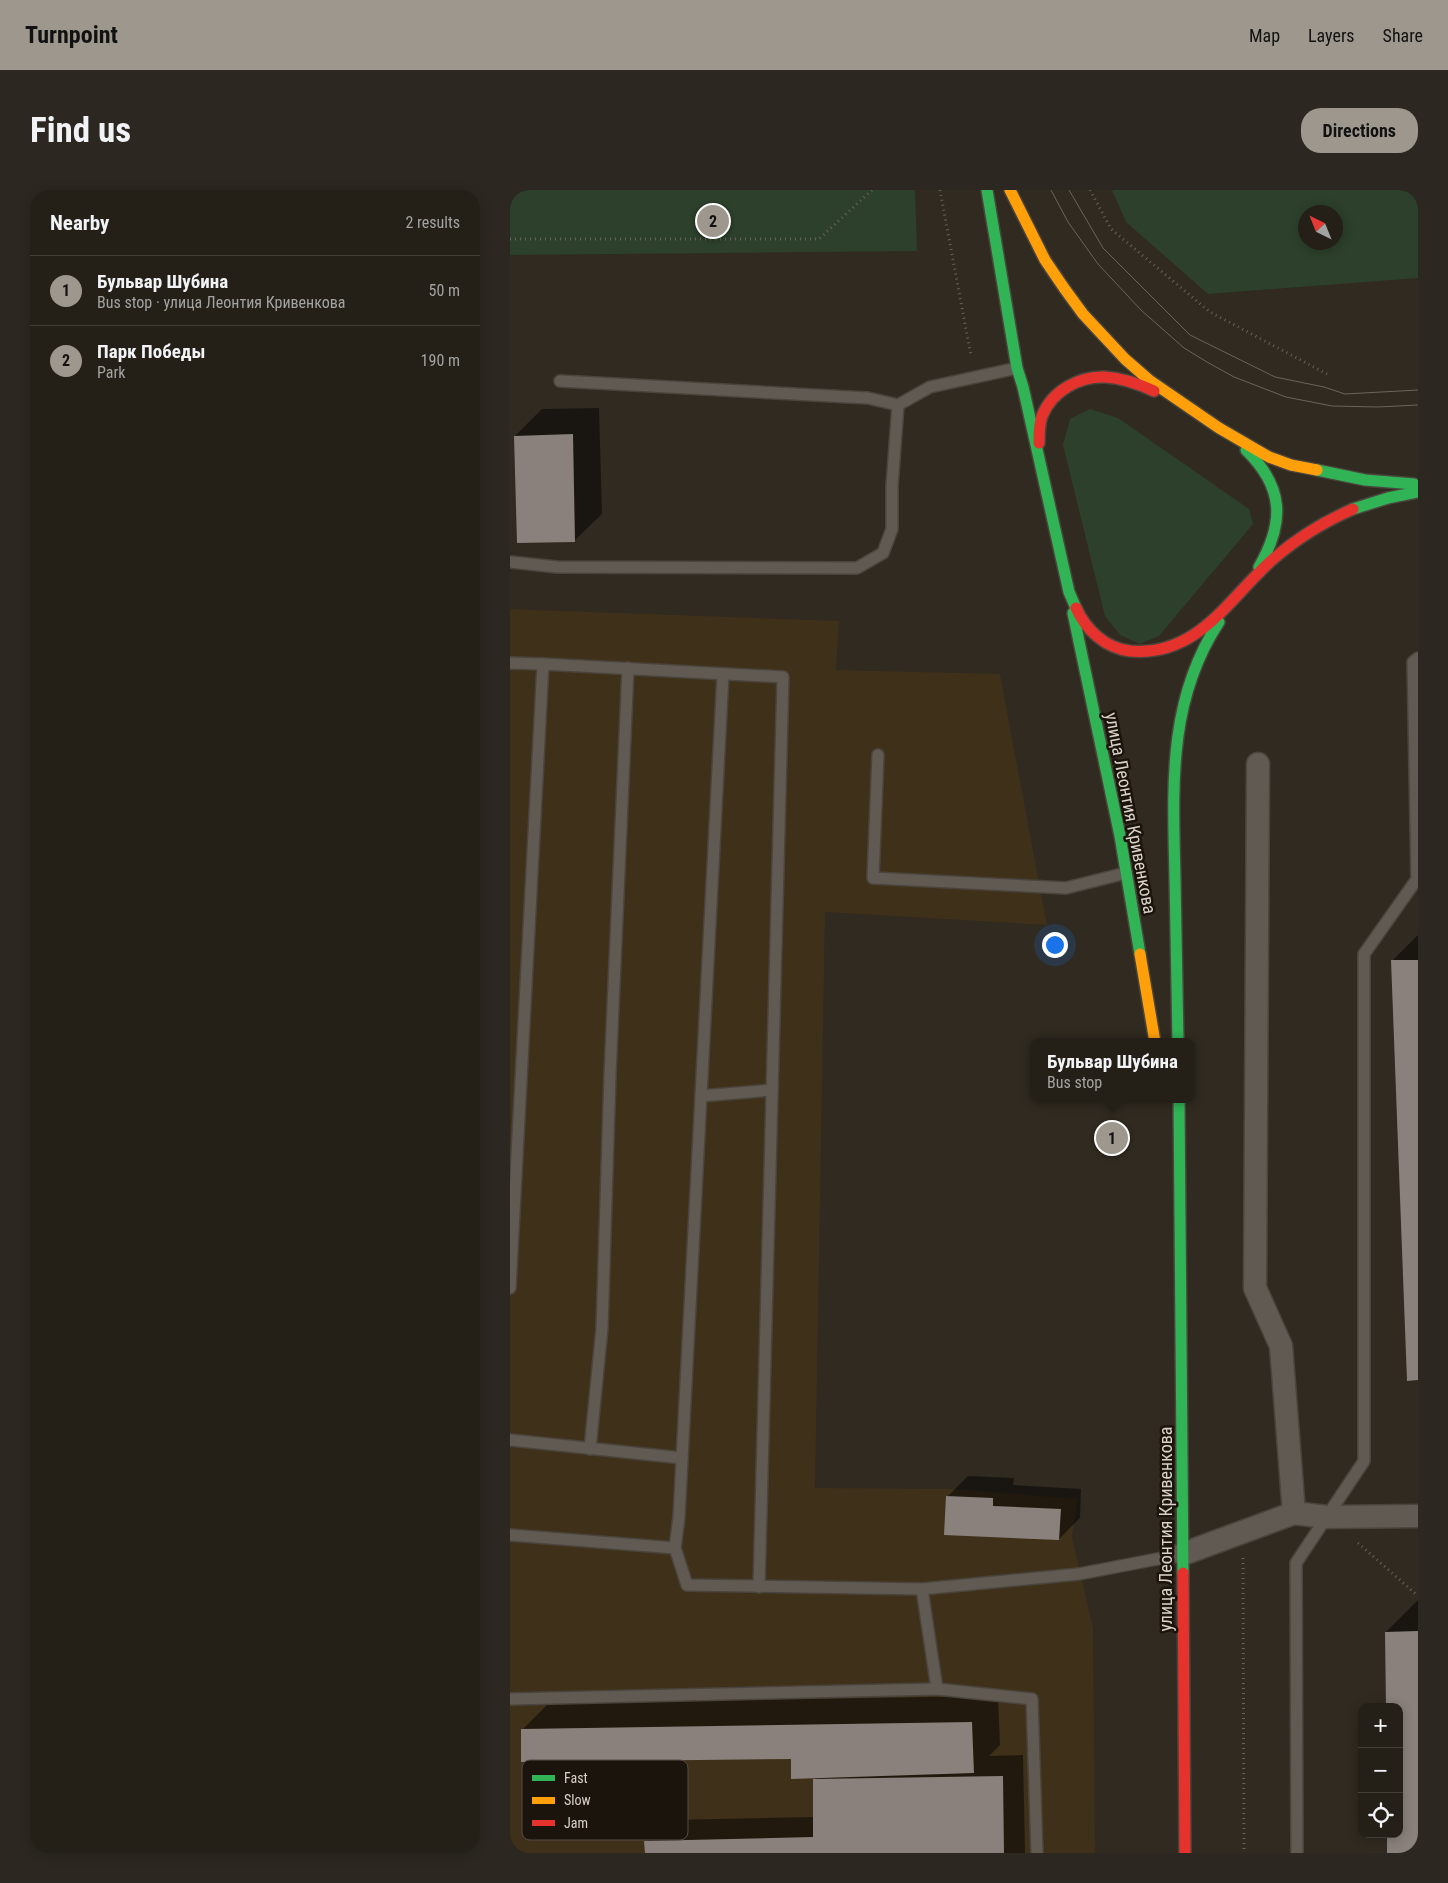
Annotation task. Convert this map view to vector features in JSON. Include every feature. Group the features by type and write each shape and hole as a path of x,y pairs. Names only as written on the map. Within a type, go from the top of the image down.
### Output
{"main road":[{"path":"987,190 1017,368 1023,387 1069,592 1084,625 1106,644 1136,652 1152,652 1169,649 1188,640 1208,624 1264,568 1301,537 1326,521 1378,501 1418,492"},
{"path":"1010,190 1045,260 1083,314 1125,359 1149,380 1178,401 1219,428 1269,457 1291,465 1365,480 1418,484"},
{"path":"1039,456 1039,428 1043,414 1051,401 1074,383 1088,378 1120,379 1144,386 1178,401"},
{"path":"1219,428 1254,456 1265,470 1273,485 1278,502 1275,536 1265,559 1236,597"},
{"name":"улица Леонтия Кривенкова","path":"1069,592 1126,873 1154,1038"},
{"name":"улица Леонтия Кривенкова","path":"1178,1038 1174,822 1176,744 1187,690 1194,668 1206,643 1236,597"},
{"name":"улица Леонтия Кривенкова","path":"1179,1103 1185,1853"},
{"name":"улица Леонтия Кривенкова","path":"1167,1114 1181,1205"}],"street":[{"path":"1258,764 1255,1288 1281,1346 1294,1513"},
{"path":"1183,1554 1294,1513 1327,1517 1418,1516"}],"lane":[{"path":"560,381 868,398 898,406 930,387 1017,368"},
{"path":"510,562 557,567 857,568 883,553 892,529 892,486 898,406"},
{"path":"1297,1853 1296,1563 1364,1462 1364,954 1418,879 1412,662 1418,658"},
{"path":"510,663 783,677 759,1587"},
{"path":"510,1288 542,664"},
{"path":"590,1448 602,1328 610,1065 628,668"},
{"path":"723,674 679,1517 675,1548 687,1585 922,1590 1079,1574 1183,1554"},
{"path":"878,755 873,878 1066,888 1126,873"},
{"path":"701,1096 772,1090"},
{"path":"510,1440 682,1458"},
{"path":"510,1535 675,1548"},
{"path":"922,1590 937,1689"},
{"path":"510,1699 937,1689 1032,1699 1037,1853"}],"path":[{"path":"510,239 819,239 872,190"},
{"path":"940,190 975,377"},
{"path":"1090,190 1111,229 1210,312 1327,374"},
{"path":"1327,1517 1418,1596"},
{"path":"1242,1533 1244,1853"}],"shaded area":[{"path":"510,609 839,621 836,670 1000,674 1047,925 825,912 815,1488 951,1489 1077,1499 1072,1537 1093,1628 1095,1853 510,1853"}],"green space":[{"path":"510,190 915,190 917,251 510,255"},
{"path":"1112,190 1418,190 1418,278 1208,294 1126,222"},
{"path":"1090,409 1118,418 1249,509 1253,524 1159,636 1140,644 1120,635 1105,616 1063,445 1070,419"}],"building":[{"path":"573,434 575,542 517,543 514,436"},
{"path":"1391,960 1418,960 1418,1380 1407,1381"},
{"path":"946,1496 993,1498 993,1506 1061,1509 1059,1540 944,1535"},
{"path":"1418,1631 1418,1853 1387,1853 1387,1838 1403,1838 1403,1703 1386,1703 1385,1632"},
{"path":"972,1722 974,1773 791,1779 791,1759 522,1760 521,1762 521,1729"},
{"path":"1003,1776 1004,1853 645,1853 644,1841 813,1837 813,1779"}],"tram line":[{"path":"1051,190 1068,222 1098,264 1141,310 1184,348 1207,362 1234,377 1286,397 1332,406 1378,407 1418,405"},
{"path":"1069,190 1103,248 1190,335 1275,377 1324,387 1345,394 1418,390"}],"traffic: fast":[{"path":"987,190 1017,368 1023,387 1069,592 1076,608"},
{"path":"1246,450 1259,464 1268,478 1274,491 1276,506 1273,535 1259,567"},
{"path":"1317,470 1365,480 1414,484"},
{"path":"1353,509 1388,498 1418,492"},
{"path":"1073,613 1120,836 1140,954"},
{"path":"1178,1038 1174,812 1177,746 1182,714 1190,683 1202,652 1219,622"},
{"path":"1179,1103 1183,1573"}],"traffic: slow":[{"path":"1010,190 1045,260 1064,288 1083,314 1125,359 1149,380 1219,428 1269,457 1291,465 1317,470"},
{"path":"1140,954 1154,1038"}],"traffic: jam":[{"path":"1039,443 1040,422 1047,407 1059,392 1076,382 1095,377 1105,377 1130,382 1154,391"},
{"path":"1076,608 1085,624 1097,637 1112,646 1130,651 1154,650 1175,645 1193,635 1210,622 1226,608 1256,575 1291,545 1321,525 1353,509"},
{"path":"1183,1573 1185,1853"}],"place":[{"name":"Парк Победы","path":"713,221"},
{"name":"Бульвар Шубина","path":"1112,1138"}]}
